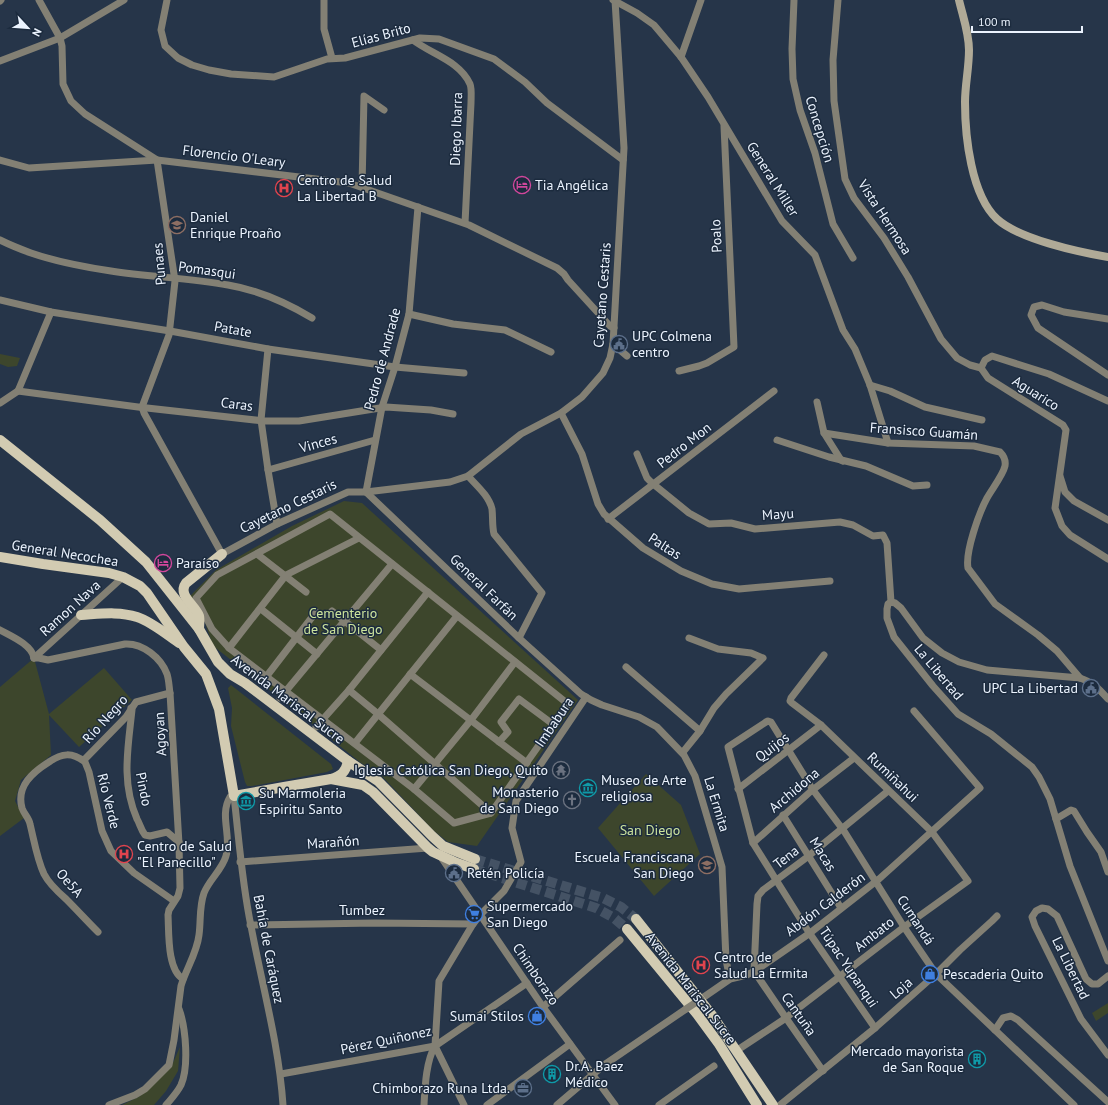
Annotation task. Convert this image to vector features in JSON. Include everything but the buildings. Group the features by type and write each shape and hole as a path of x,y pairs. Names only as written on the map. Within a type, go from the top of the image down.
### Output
{"main road":[{"name":"Avenida Mariscal Sucre","path":"0,440 100,520 146,562 199,629 223,668 348,762 384,786 443,846 475,864 440,855 428,848 373,792 363,785 331,779"},
{"path":"199,629 199,617 183,593 183,587 222,554"},
{"name":"General Necochea","path":"0,557 123,576 140,586 147,593 184,647 206,674 219,709 234,796"},
{"path":"81,616 114,613 138,617 145,620 184,647"},
{"path":"234,796 284,786 331,779 341,776 347,767 348,762"},
{"name":"Avenida Mariscal Sucre","path":"636,919 712,1015 773,1105"},
{"name":"Avenida Mariscal Sucre","path":"627,929 697,1014 719,1044 757,1105"}],"street":[{"path":"39,0 60,38 62,46 62,84 71,101 85,114 157,160"},
{"path":"0,61 60,38 124,0"},
{"name":"Elías Brito","path":"167,0 160,30 165,46 178,58 192,65 231,74 274,76 332,58 349,58 420,38 439,39 494,59 525,82 547,103 623,160"},
{"path":"324,0 324,28 332,58"},
{"name":"General Miller","path":"614,0 654,25 681,57 708,97 782,221 814,255 843,330 855,349 870,384 888,443"},
{"name":"Cayetano Cestaris","path":"222,554 277,524 348,492 366,492 450,482 468,476 521,434 561,413 582,397 599,379 610,358 613,344 623,160 614,0"},
{"path":"681,57 701,0"},
{"name":"Concepción","path":"794,0 792,49 793,80 800,110 815,153 833,224 853,258"},
{"name":"Vista Hermosa","path":"838,0 833,60 834,101 845,178 854,198 884,238 908,277 941,340 957,358 970,365 981,368"},
{"path":"959,0 969,52 965,101 968,140 973,169 981,198 997,219 1030,237 1082,252 1108,257"},
{"name":"Diego Ibarra","path":"413,40 439,55 460,71 470,84 471,103 465,223"},
{"path":"362,187 364,96 384,110"},
{"name":"Poalo","path":"679,371 699,366 734,347 724,124"},
{"name":"Florencio O'Leary","path":"0,160 29,168 157,160 349,183 465,223 557,268 610,326 614,328"},
{"name":"Punaes","path":"142,407 170,331 175,277 157,160"},
{"name":"Pedro de Andrade","path":"366,492 382,408 409,314 418,207"},
{"name":"Pomasqui","path":"0,240 30,253 60,261 111,271 162,277 175,277 230,285 289,304 312,318"},
{"name":"Patate","path":"0,300 51,312 268,348 395,367 464,373"},
{"path":"1108,319 1064,312 1042,305 1034,307 1031,316 1038,328 1108,374"},
{"path":"0,403 18,391 51,312"},
{"path":"409,314 453,324 505,330 551,352"},
{"path":"613,344 627,356"},
{"path":"268,348 261,420 277,524"},
{"name":"Aguarico","path":"1108,401 1049,374 992,356 985,360 981,368 988,378 1063,425 1066,430 1066,435 1055,508 1062,526 1070,535 1108,559"},
{"path":"870,384 890,391 925,407 982,420"},
{"name":"Pedro Mon","path":"608,519 654,485 774,390"},
{"name":"Caras","path":"18,391 261,420 299,421 382,408 424,409 453,414"},
{"path":"817,402 824,433 841,460 844,461"},
{"path":"142,407 222,554"},
{"name":"Paltas","path":"561,413 582,454 598,504 604,514 643,548 681,571 712,584 739,589 830,581"},
{"name":"Fransisco Guamán","path":"824,433 888,443 974,446 1000,452 1005,458 1004,468 985,502 972,537 966,561 968,568 995,604 1038,635 1056,651 1080,678"},
{"name":"Vinces","path":"268,470 375,440"},
{"path":"777,440 844,461 866,466 913,486 927,485"},
{"name":"Mayu","path":"637,454 647,478 654,485 689,513 709,524 731,523 755,529 840,522 853,525 873,536 883,535 887,542 892,602"},
{"path":"1060,474 1066,492 1074,501 1108,520"},
{"path":"468,476 487,497 492,509 492,527 494,534 542,593 519,638"},
{"name":"General Farfán","path":"366,492 519,638 586,697"},
{"path":"330,514 359,538 568,704 492,813 454,822 414,789 229,648 212,629 196,598 217,575 330,514"},
{"path":"229,648 261,609 286,575 359,538"},
{"path":"257,554 306,592"},
{"path":"280,698 392,564"},
{"name":"Ramon Nava","path":"34,658 123,576"},
{"path":"316,727 349,690 428,592"},
{"name":"La Libertad","path":"1108,700 1095,685 1080,678 987,670 959,662 942,653 923,638 901,608 895,603 892,602 888,604 887,610 890,628 894,637 950,707 958,714 991,734 1032,767 1039,777 1050,799 1070,866 1108,962"},
{"path":"261,609 317,654"},
{"path":"332,611 381,650"},
{"path":"266,677 316,612"},
{"path":"355,744 457,616"},
{"path":"0,630 25,646 33,654 34,658"},
{"path":"683,752 700,731 714,708 726,694 763,658 751,653 718,649 689,638"},
{"name":"Agoyan","path":"34,658 48,660 132,644 148,650 163,666 167,674 170,693 179,842 180,888 168,915 172,965 178,976 183,978"},
{"name":"Rumiñahui","path":"824,655 790,701 821,725 932,832 968,882"},
{"path":"414,789 471,720 515,662"},
{"path":"626,667 700,731"},
{"path":"410,674 527,763"},
{"path":"349,690 492,813"},
{"name":"Río Negro","path":"84,760 126,717 138,700 170,693"},
{"name":"La Ermita","path":"586,697 602,705 639,716 657,727 683,752 695,776 722,867 726,960 730,979"},
{"name":"Imbabura","path":"480,915 504,891 521,862 512,828 516,801 586,697"},
{"path":"499,742 508,732 500,722 519,699 554,725"},
{"name":"Pindo","path":"132,708 126,775 130,799 134,811 145,835 150,836 166,832 179,842"},
{"name":"Abdón Calderón","path":"557,1105 604,1065 730,979 747,975 754,971 810,933 876,882 980,788 914,711"},
{"name":"Cumandá","path":"728,747 768,721 770,722 814,790 842,828 904,928 936,974 1074,1105"},
{"name":"Quijos","path":"738,789 821,725"},
{"name":"Túpac Yupanqui","path":"728,747 752,843 778,881 810,933 875,1028"},
{"name":"Río Verde","path":"29,819 22,808 22,790 29,778 42,766 62,754 84,760 89,772 102,831 111,851 134,873 174,901"},
{"name":"Archidona","path":"752,843 783,815 854,758"},
{"name":"Tena","path":"754,971 756,904 758,896 763,890 778,881 888,790"},
{"path":"109,1105 136,1096 154,1081 169,1065 183,978 189,966 199,936 201,907 204,894 226,856 228,842 226,804 230,797 234,796"},
{"name":"Bahía de Caráquez","path":"234,796 240,862 250,925 281,1074 283,1105"},
{"path":"1056,819 1071,810 1074,811 1100,852 1108,872"},
{"name":"Macas","path":"783,815 841,908"},
{"name":"Oe5A","path":"29,819 37,851 45,874 54,887 98,932"},
{"name":"Marañón","path":"240,862 428,848"},
{"name":"Chimborazo","path":"440,855 543,1007 614,1105"},
{"name":"Ambato","path":"739,1049 786,1018 904,928 968,882"},
{"name":"La Libertad","path":"1108,976 1098,984 1092,984 1086,979 1057,916 1048,909 1042,908 1036,911 1032,917 1035,926 1078,1012 1108,1055"},
{"path":"464,1105 435,1046 438,984 473,924 480,915"},
{"name":"Loja","path":"780,1105 875,1028 936,974 997,916"},
{"name":"Tumbez","path":"250,925 375,923 473,924"},
{"path":"543,1007 620,940"},
{"name":"Cantuña","path":"754,971 823,1070"},
{"name":"Pérez Quiñonez","path":"281,1074 435,1046 528,983"},
{"path":"166,1105 180,1088 182,1083 185,1038 182,1017 178,1007"},
{"path":"995,1030 1003,1018 1011,1016 1018,1020 1108,1102"},
{"path":"488,1105 570,1044"},
{"path":"424,1105 431,1052 435,1046"},
{"path":"660,1105 714,1066"}],"green space":[{"path":"0,354 20,358 17,366 8,367 0,364"},
{"name":"Cementerio de San Diego","path":"344,501 362,503 578,700 477,846 448,842 434,831 378,772 361,763 213,646 203,617 190,596 216,570 292,526"},
{"path":"34,658 49,714 104,668 132,700 79,747 49,715 51,755 21,780 15,801 24,818 0,836 0,687"},
{"path":"231,685 331,764 333,769 327,772 247,786 231,726 232,708 228,688"},
{"name":"San Diego","path":"646,774 681,805 700,854 654,896 598,828"},
{"path":"1108,1003 1108,1013 1096,1021 1092,1013"},
{"path":"180,1047 178,1071 166,1091 154,1105 122,1105 140,1096 172,1065"}],"tunnel":[{"path":"475,859 603,898 621,907 636,919"},
{"path":"474,869 596,908 614,918 627,929"}],"place":[{"name":"Tia Angélica","path":"522,185"},
{"name":"Centro de Salud La Libertad B","path":"284,188"},
{"name":"Daniel Enrique Proaño","path":"177,225"},
{"name":"UPC Colmena centro","path":"619,344"},
{"name":"Paraíso","path":"163,563"},
{"name":"UPC La Libertad","path":"1091,688"},
{"name":"Iglesia Católica San Diego, Quito","path":"561,770"},
{"name":"Museo de Arte religiosa","path":"588,788"},
{"name":"Monasterio de San Diego","path":"572,800"},
{"name":"Su Marmoleria Espiritu Santo","path":"246,801"},
{"name":"Centro de Salud \"El Panecillo\"","path":"124,854"},
{"name":"Escuela Franciscana San Diego","path":"707,865"},
{"name":"Retén Policía","path":"454,873"},
{"name":"Supermercado San Diego","path":"474,914"},
{"name":"Centro de Salud La Ermita","path":"701,965"},
{"name":"Pescaderia Quito","path":"930,974"},
{"name":"Sumai Stilos","path":"537,1016"},
{"name":"Mercado mayorista de San Roque","path":"977,1059"},
{"name":"Dr.A. Baez Médico","path":"552,1074"},
{"name":"Chimborazo Runa Ltda.","path":"523,1088"}]}
